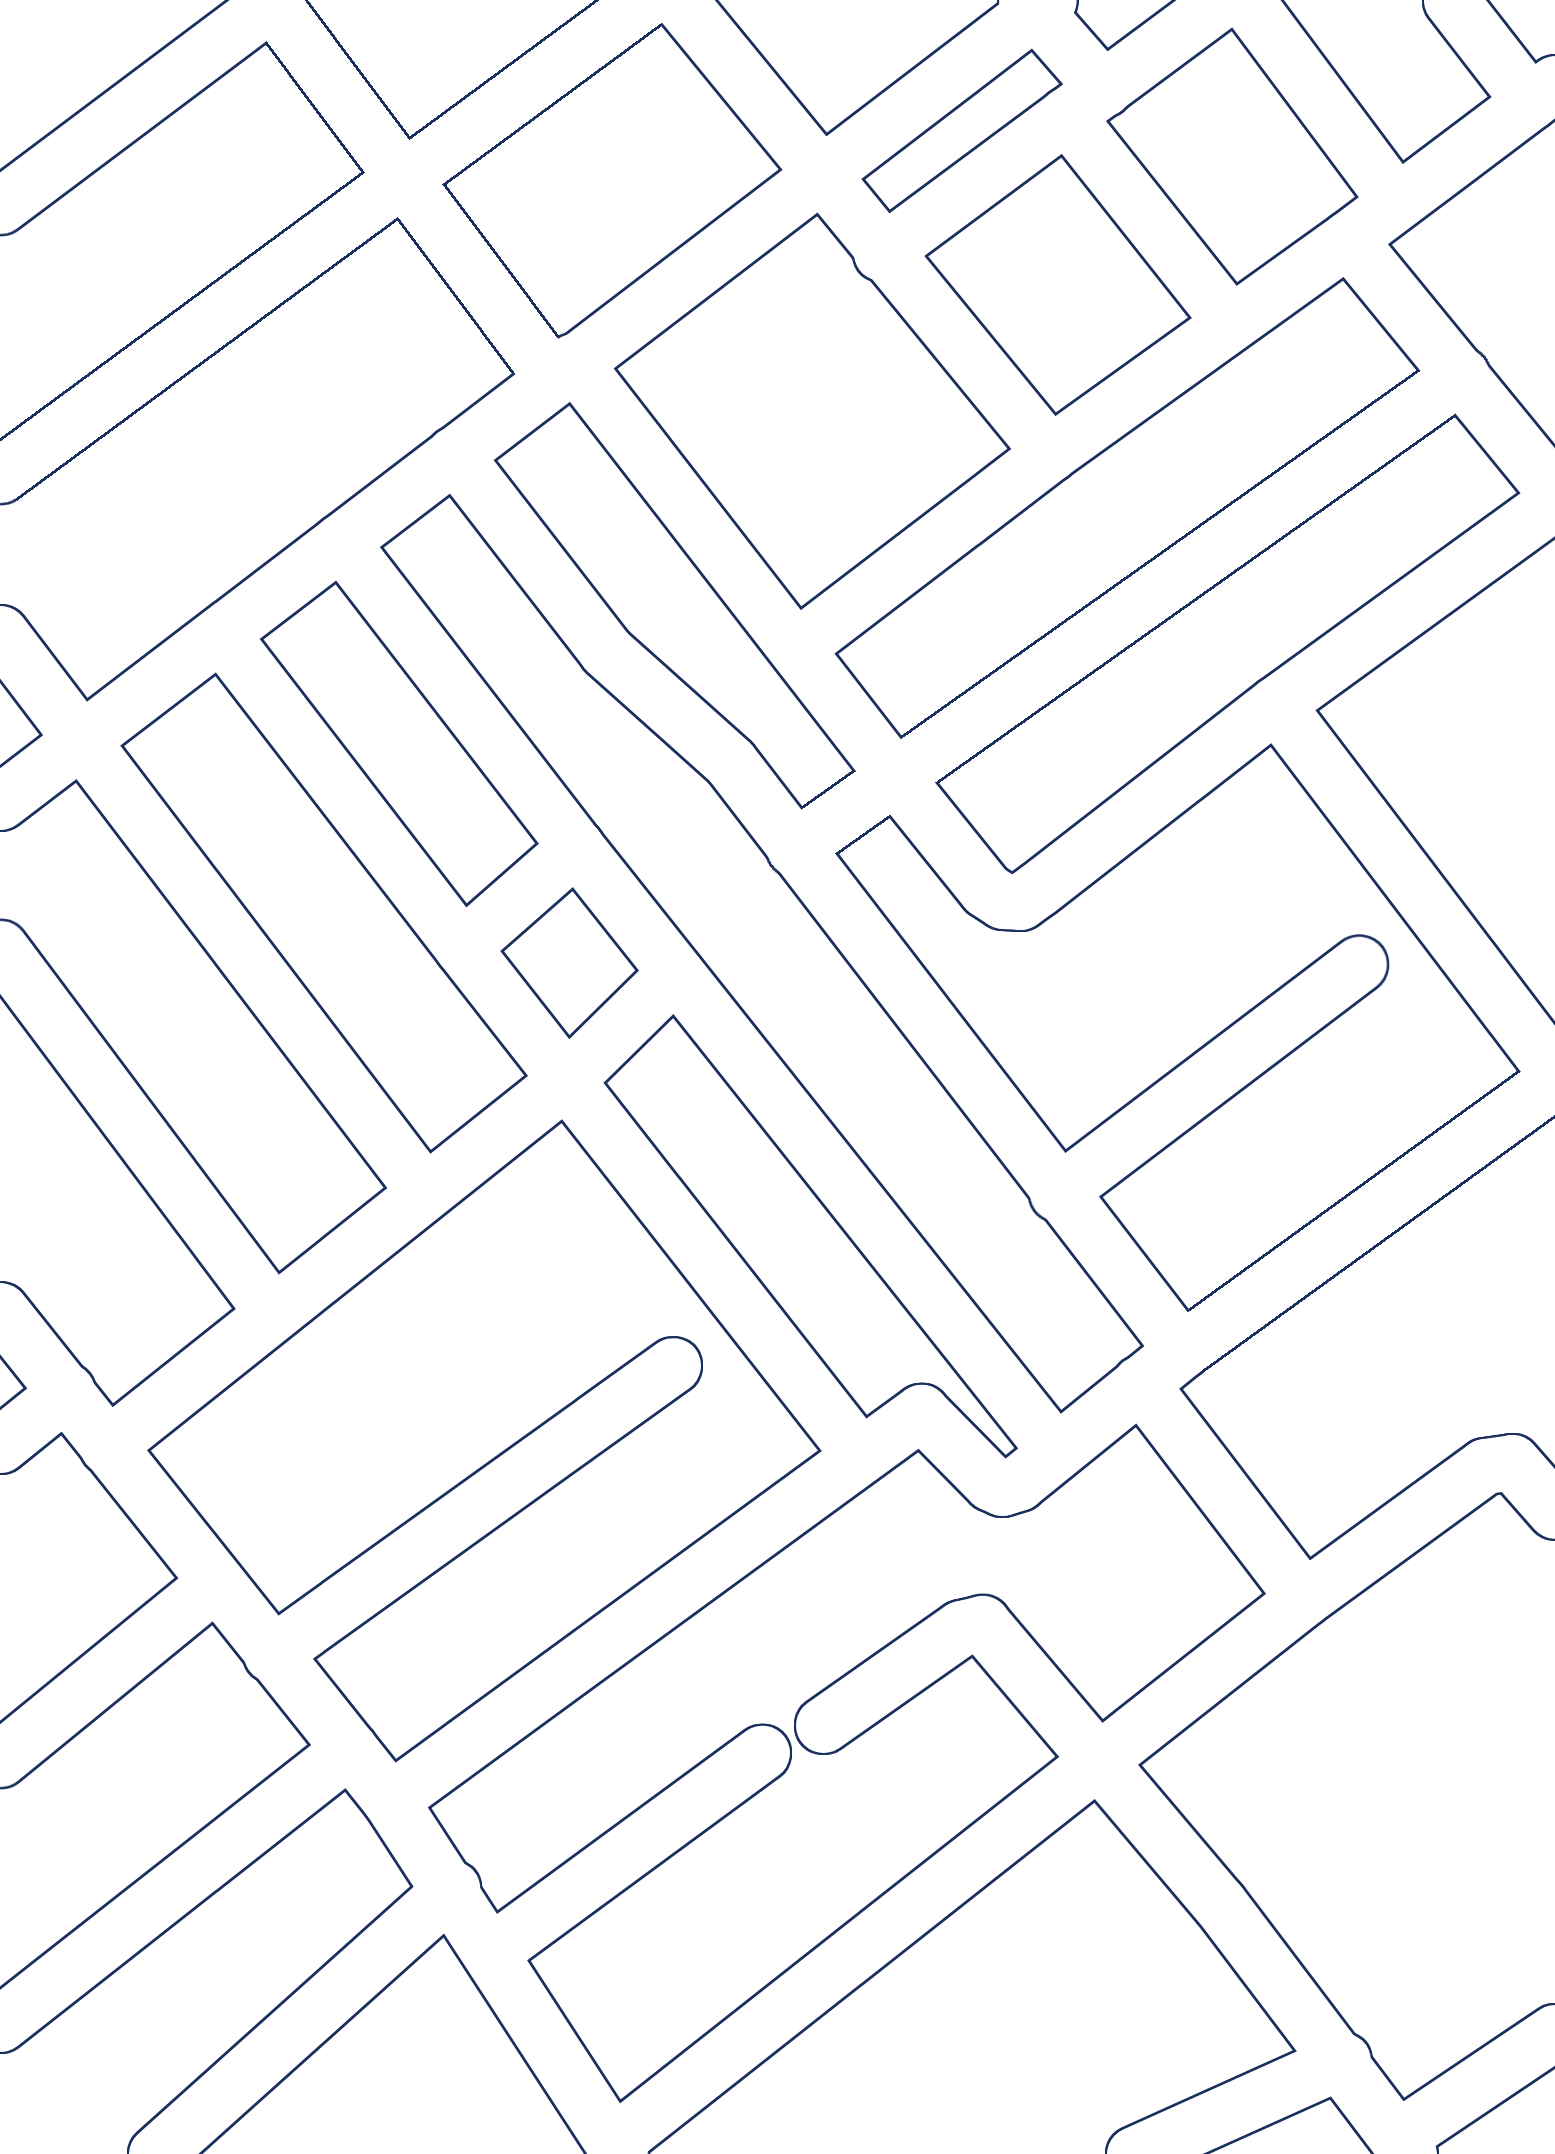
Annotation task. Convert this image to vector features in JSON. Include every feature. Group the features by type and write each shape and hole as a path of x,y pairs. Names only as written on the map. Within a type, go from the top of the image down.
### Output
{"street":[{"path":"0,475 645,0"},
{"path":"680,0 881,253 1050,453"},
{"path":"881,253 1222,0"},
{"path":"1246,0 1396,201"},
{"path":"798,646 1050,453 1348,239 1542,93 1451,0"},
{"path":"0,206 271,1 402,178 798,646 892,773 986,890 1020,902 1276,704 1555,501"},
{"path":"0,802 1036,4 1085,102 1230,322"},
{"path":"1348,239 1555,492"},
{"path":"794,848 892,773 1461,374"},
{"path":"454,454 606,651 730,762 1057,1193 1182,1350"},
{"path":"340,541 675,973 1056,1452"},
{"path":"0,633 424,1192"},
{"path":"221,634 859,1454"},
{"path":"1276,704 1555,1070"},
{"path":"462,948 576,847"},
{"path":"0,948 272,1311"},
{"path":"1057,1193 1358,964"},
{"path":"108,1446 272,1311 566,1080 675,973"},
{"path":"390,1800 921,1412 1002,1488 1056,1452 1182,1350 1555,1080"},
{"path":"0,1310 390,1800 452,1888 616,2148 1100,1765 1304,1598 1485,1466 1512,1462 1555,1512"},
{"path":"272,1654 673,1365"},
{"path":"1140,1383 1304,1598"},
{"path":"0,1445 67,1392"},
{"path":"0,1759 215,1583"},
{"path":"823,1726 961,1628 982,1623 1344,2060 1403,2146 1555,2032"},
{"path":"0,2024 350,1749"},
{"path":"492,1951 762,1753"},
{"path":"156,2154 452,1888"},
{"path":"1134,2154 1344,2060"}]}
